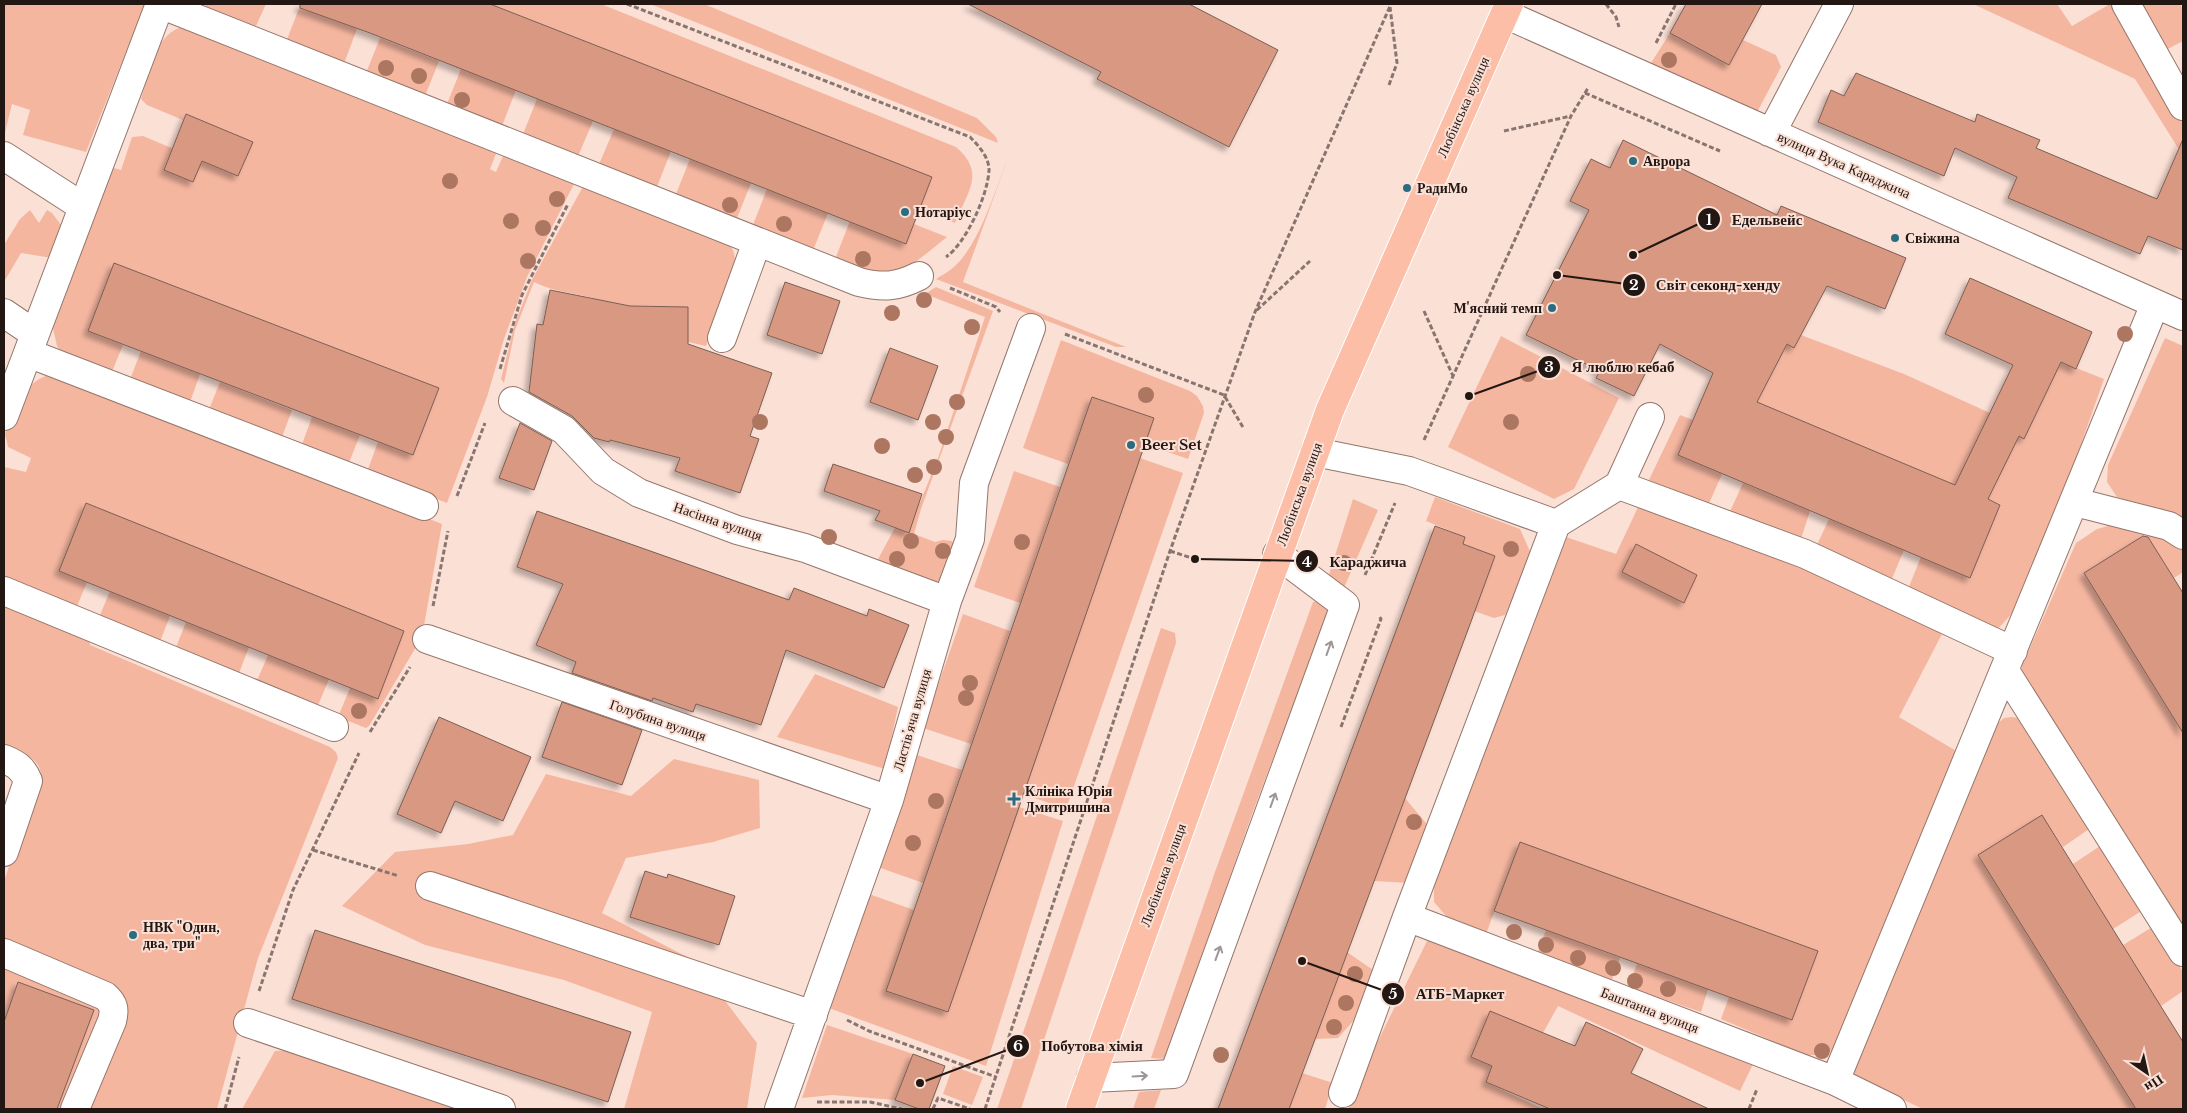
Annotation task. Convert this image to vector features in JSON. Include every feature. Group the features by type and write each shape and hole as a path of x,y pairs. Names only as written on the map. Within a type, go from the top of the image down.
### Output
{"main road":[{"name":"Любінська вулиця","path":"1080,1109 1330,410 1507,9"}],"street":[{"path":"4,416 160,4 859,282 878,287 903,284 919,276"},
{"path":"1769,132 1777,122 1839,4"},
{"path":"2126,4 2183,106"},
{"name":"вулиця Вука Караджича","path":"1507,9 1769,132 2183,316"},
{"path":"4,156 83,206"},
{"path":"722,338 757,242"},
{"path":"1835,1081 2155,304"},
{"path":"4,313 32,343 424,506"},
{"name":"Ластівʼяча вулиця","path":"779,1109 889,800 947,601 970,539 974,483 1031,328"},
{"name":"Насінна вулиця","path":"513,401 564,430 603,472 639,493 737,530 805,548 947,601"},
{"path":"1343,1093 1407,917 1556,524 1619,485 1650,417"},
{"path":"1314,452 1409,471 1556,524"},
{"path":"1619,485 1805,554 2009,661 2183,952"},
{"path":"2075,502 2169,526 2183,535"},
{"path":"1091,1078 1174,1074 1345,605 1277,554"},
{"path":"4,591 334,727"},
{"name":"Голубина вулиця","path":"427,639 889,800"},
{"path":"4,759 15,764 24,772 28,780 4,852"},
{"path":"430,886 815,1010"},
{"name":"Баштанна вулиця","path":"1407,917 1835,1081 1892,1109"},
{"path":"4,953 105,996 113,1004 112,1021 76,1109"},
{"path":"248,1024 501,1109"}],"path":[{"path":"627,4 970,136 981,149 989,169 983,196 970,227 952,253 919,276"},
{"path":"1606,4 1616,17 1620,32"},
{"path":"1654,46 1676,4"},
{"path":"1389,85 1397,63 1391,5"},
{"path":"984,1109 1224,395 1255,312 1391,5"},
{"path":"1424,311 1454,376 1571,116 1590,86"},
{"path":"1504,132 1571,116"},
{"path":"1255,312 1310,262"},
{"path":"919,276 996,306 1006,319 1047,334 1061,333 1224,395 1244,429"},
{"path":"1170,551 1195,559"},
{"path":"368,735 427,639"},
{"path":"224,1109 248,1024 293,890 359,752"},
{"path":"313,850 430,886"},
{"path":"815,1010 996,1077"},
{"path":"933,1109 938,1098 970,1109"},
{"path":"812,1103 828,1101 870,1102 902,1109"}],"shaded area":[{"path":"4,4 145,4 86,152 23,135 30,110 12,104 4,132"},
{"path":"204,4 266,4 256,26 207,7"},
{"path":"490,4 601,4 956,147 965,156 970,165 972,183 969,192 955,223 920,209 932,177"},
{"path":"650,4 704,4 977,118 996,137 998,143"},
{"path":"1973,4 2057,4 2072,26 2110,4 2114,4 2183,124 2183,156 2135,79"},
{"path":"2135,4 2180,4 2183,9 2183,41 2162,52"},
{"path":"300,6 357,29 342,69 284,47"},
{"path":"181,27 499,146 490,169 496,172 506,149 577,178 527,277 504,339 487,397 447,503 367,472 378,442 413,455 439,388 114,263 88,331 123,345 111,374 62,353 57,346 52,324 110,167 121,170 132,137 143,136 238,176 252,142 186,114 183,120 147,105 141,99 158,48 164,39"},
{"path":"1670,33 1729,65 1743,40 1776,55 1781,67 1755,116 1646,71"},
{"path":"380,38 439,61 423,101 364,78"},
{"path":"461,69 516,90 500,131 445,109"},
{"path":"537,99 593,121 576,161 521,139"},
{"path":"614,129 671,151 655,192 597,169"},
{"path":"690,159 751,183 735,223 674,199"},
{"path":"1007,161 963,282 1126,347 1116,347 936,279 955,266 972,245 986,216"},
{"path":"586,181 729,243 733,249 734,269 706,346 688,342 688,307 614,306 534,282 515,330 504,383 501,379 515,323 532,280"},
{"path":"767,189 828,213 812,253 751,230"},
{"path":"30,210 39,223 47,210 52,213 64,229 52,258 21,253 4,282 4,245 20,219"},
{"path":"850,221 906,244 914,224 947,237 904,269 884,276 869,277 834,262"},
{"path":"936,287 993,311 921,509 914,534 935,542 943,540 952,541 954,545 942,581 936,583 876,563 905,509 916,512 937,461 985,317 925,294"},
{"path":"1801,335 1904,374 1990,413 2024,438 2041,403 2056,360 2104,379 2069,478 2016,609 1995,632 1908,589 1921,557 1970,578 2000,504 1754,401 1787,344 1795,347"},
{"path":"1501,336 1619,398 1574,489 1554,499 1448,447"},
{"path":"2165,338 2183,346 2183,523 2117,497 2107,482 2108,465"},
{"path":"1061,340 1190,391 1197,396 1203,406 1204,413 1188,459 1145,444 1154,418 1092,397 1068,464 1023,448"},
{"path":"141,351 200,374 189,405 129,382"},
{"path":"56,374 80,381 442,524 422,637 369,726 366,728 338,717 350,688 378,698 404,631 86,503 87,582 75,611 4,582 4,467 26,472 31,458 8,447 5,434 17,404 28,387 45,376"},
{"path":"220,382 292,410 281,440 208,412"},
{"path":"1680,415 1693,420 1678,455 1722,474 1707,508 1647,484"},
{"path":"312,417 360,435 348,465 301,447"},
{"path":"1140,458 1183,473 1066,809 1023,794"},
{"path":"1014,471 1060,487 1020,603 974,587"},
{"path":"1743,483 1810,511 1800,542 1728,516"},
{"path":"1435,497 1520,529 1532,556 1505,615 1494,618 1474,611 1494,556 1463,544 1465,537 1426,521"},
{"path":"1353,499 1378,510 1343,590 1327,581"},
{"path":"1640,503 1815,569 1944,630 1899,717 1958,752 1837,1048 1823,1055 1806,1055 1721,1019 1729,997 1792,1020 1818,951 1520,842 1486,934 1447,917 1434,902 1434,878 1555,555 1566,537 1616,554"},
{"path":"1829,519 1904,550 1891,581 1816,547"},
{"path":"2119,523 2183,544 2183,572 2174,578 2146,534 2084,573 2183,733 2183,939 2022,681 2022,666 2076,543 2097,529"},
{"path":"110,591 170,616 159,644 98,620"},
{"path":"1325,599 1334,605 1252,814 1166,1059 1151,1058 1215,872 1313,602"},
{"name":"НВК \"Один, два, три\"","path":"4,604 89,639 90,645 330,747 336,752 338,758 258,958 217,1109 85,1109 124,1009 4,942 4,881 41,774 36,762 32,758 22,752 4,746"},
{"path":"963,614 1010,631 971,744 923,728"},
{"path":"186,622 249,647 238,676 175,650"},
{"path":"1161,628 1175,633 1176,643 1021,1109 997,1109"},
{"path":"268,655 329,679 317,708 256,683"},
{"path":"815,674 898,707 885,769 777,737"},
{"path":"2004,718 2020,718 2092,827 2063,847 2042,816 1978,855 2136,1109 1923,1109 1854,1077 1856,1059 1996,725"},
{"path":"914,754 962,770 923,883 875,866"},
{"path":"674,759 759,780 760,828 713,842 626,858 602,913 695,961 757,1043 747,1109 624,1109 652,1012 564,980 425,945 342,906 395,852 468,844 513,835 546,774 631,796"},
{"path":"1405,798 1430,828 1409,883 1374,881"},
{"path":"1019,807 1063,821 986,1066 829,1008 869,894 914,910 886,991 948,1012"},
{"path":"2103,844 2143,910 2113,929 2073,864"},
{"path":"2154,926 2183,972 2183,991 2161,1006 2123,945"},
{"path":"1546,930 1620,958 1611,982 1537,954"},
{"path":"1428,939 1754,1062 1740,1091 1558,1006 1543,1033 1471,1057 1492,1066 1486,1082 1543,1109 1348,1109 1354,1090"},
{"path":"1347,952 1373,970 1355,1019 1338,1038 1315,1039"},
{"path":"1637,964 1708,989 1701,1012 1628,987"},
{"path":"4,967 103,1006 65,1109 57,1109 94,1010 18,982 4,1022"},
{"path":"827,1025 913,1054 895,1100 832,1095 802,1098"},
{"path":"340,1048 419,1096 472,1109 242,1109 275,1051"},
{"path":"953,1066 983,1077 972,1105 943,1094"},
{"path":"1302,1073 1333,1083 1325,1109 1289,1109"},
{"path":"1161,1090 1154,1109 1133,1109 1139,1092"}],"building":[{"path":"300,4 490,4 932,177 906,244 370,33 300,8"},
{"path":"968,4 1189,4 1278,50 1229,147 1097,79 1101,72"},
{"path":"1686,4 1762,4 1729,65 1670,33"},
{"path":"1856,73 1975,122 1977,114 2040,140 2036,148 2157,199 2183,139 2183,250 2148,236 2140,254 2008,198 2017,177 1955,148 1944,176 1818,122 1831,90 1844,96"},
{"path":"186,114 253,142 238,176 202,161 193,182 164,170"},
{"path":"1623,140 1777,215 1781,206 1906,258 1885,309 1827,286 1794,348 1787,344 1757,402 1955,485 2013,365 1945,334 1970,278 2092,332 2076,369 2061,362 2024,439 2019,436 1988,499 2000,505 1970,578 1678,455 1713,373 1660,344 1634,396 1596,378 1600,371 1526,335 1589,210 1570,201 1591,159 1610,168"},
{"path":"114,263 439,388 413,455 88,331"},
{"path":"785,282 840,301 822,354 767,335"},
{"path":"550,290 630,306 688,307 688,344 772,373 750,436 759,439 740,493 675,471 680,458 610,440 609,442 594,438 572,416 529,392 537,324 543,325"},
{"path":"890,348 938,366 918,420 870,402"},
{"path":"1092,397 1154,418 948,1012 886,991"},
{"path":"520,423 552,441 534,490 499,478"},
{"path":"833,464 922,494 909,533 875,520 880,511 824,491"},
{"path":"86,503 404,631 378,699 59,571"},
{"path":"537,511 789,600 794,588 867,616 869,609 909,625 884,688 786,650 761,725 696,704 693,712 653,698 652,701 572,673 576,662 536,645 563,584 517,567"},
{"path":"1435,526 1465,537 1463,544 1495,556 1469,627 1289,1109 1218,1109"},
{"path":"2143,536 2148,537 2183,593 2183,733 2084,573"},
{"path":"1636,544 1697,575 1684,603 1622,572"},
{"path":"562,702 642,730 622,785 542,757"},
{"path":"439,717 531,757 503,821 455,801 441,833 397,814"},
{"path":"2042,815 2183,1042 2183,1109 2136,1109 1978,855"},
{"path":"1520,842 1818,951 1792,1020 1494,911"},
{"path":"645,871 667,878 668,874 735,896 719,945 630,917"},
{"path":"315,930 631,1032 608,1102 292,999"},
{"path":"18,982 94,1010 57,1109 4,1109 4,1022"},
{"path":"1490,1011 1575,1046 1586,1022 1643,1049 1631,1073 1709,1109 1550,1109 1486,1082 1492,1066 1471,1057"},
{"path":"913,1054 945,1066 929,1109 919,1109 895,1100"}],"place":[{"name":"Аврора","path":"1633,161"},
{"name":"РадиМо","path":"1407,188"},
{"name":"Нотаріус","path":"905,212"},
{"name":"Свіжина","path":"1895,238"},
{"name":"Едельвейс","path":"1633,255"},
{"name":"Світ секонд-хенду","path":"1557,275"},
{"name":"М'ясний темп","path":"1552,308"},
{"name":"Я люблю кебаб","path":"1469,396"},
{"name":"Beer Set","path":"1131,445"},
{"name":"Караджича","path":"1195,559"},
{"name":"Клініка Юрія Дмитришина","path":"1014,799"},
{"name":"НВК \"Один, два, три\"","path":"133,935"},
{"name":"АТБ-Маркет","path":"1302,961"},
{"name":"Побутова хімія","path":"920,1083"}]}
